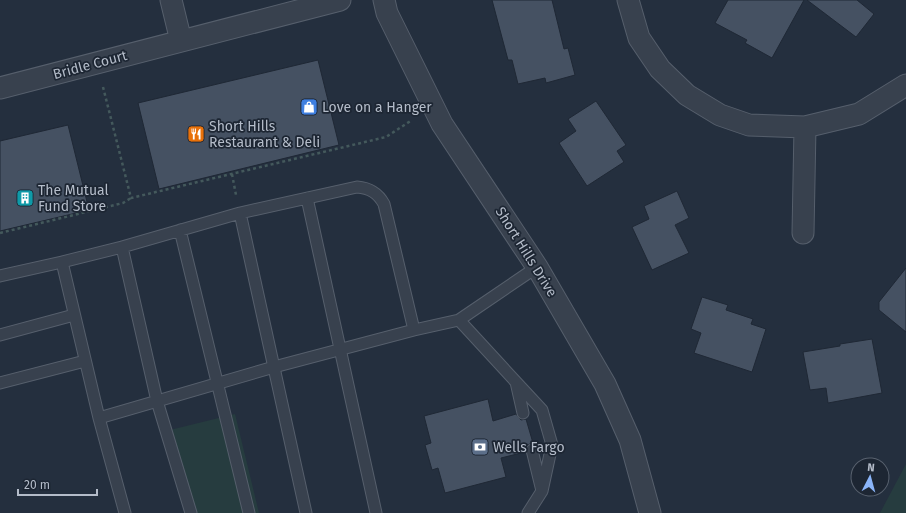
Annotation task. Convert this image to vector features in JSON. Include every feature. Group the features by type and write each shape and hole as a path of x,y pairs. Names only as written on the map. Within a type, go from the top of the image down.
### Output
{"street":[{"path":"171,0 181,41"},
{"name":"Bridle Court","path":"0,88 340,0"},
{"name":"Short Hills Drive","path":"384,0 387,13 442,124 537,267 605,384 630,440 650,513"},
{"path":"628,0 639,38 660,69 687,94 720,115 748,125 805,127 859,114 906,85"},
{"path":"803,233 805,127"}],"lane":[{"path":"0,276 122,247 240,213 357,187 366,188 374,191 384,204 414,330"},
{"path":"306,198 376,513"},
{"path":"240,213 306,513"},
{"path":"180,230 249,513"},
{"path":"122,247 157,401 191,513"},
{"path":"62,262 99,418 125,513"},
{"path":"99,418 340,349 459,320 537,267"},
{"path":"0,335 74,315"},
{"path":"459,320 542,410 552,445 542,491 528,513"},
{"path":"0,383 85,361"},
{"path":"516,382 523,413"},
{"path":"532,450 542,491"}],"path":[{"path":"97,63 130,198"},
{"path":"0,233 123,203 130,198 386,137 433,107"}],"green space":[{"path":"235,414 259,513 190,513 170,430"},
{"path":"906,464 906,513 880,513 888,497 890,497 890,494"}],"building":[{"path":"492,0 552,0 564,49 568,48 575,75 546,83 545,78 518,84 512,60 508,60"},
{"path":"728,0 804,0 772,58 745,43 747,40 715,23"},
{"path":"807,0 857,0 874,14 856,37"},
{"path":"318,60 339,145 159,189 138,103"},
{"path":"596,101 626,145 617,151 624,162 587,186 559,143 576,131 568,119"},
{"path":"68,125 89,210 0,231 0,141"},
{"path":"677,191 689,218 675,225 689,253 652,270 632,227 649,219 644,206"},
{"path":"906,268 906,332 879,310 879,302"},
{"path":"702,297 728,305 726,310 753,319 751,324 766,329 752,372 694,353 701,333 691,329"},
{"path":"872,339 882,393 828,403 826,388 810,390 803,352"},
{"name":"Wells Fargo","path":"488,399 493,421 516,414 521,420 526,419 533,443 527,445 525,452 501,458 506,477 445,493 438,468 432,470 425,445 431,443 424,416"}],"place":[{"name":"Love on a Hanger","path":"309,107"},
{"name":"Short Hills Restaurant & Deli","path":"196,134"},
{"name":"The Mutual Fund Store","path":"25,198"},
{"name":"Wells Fargo","path":"480,447"}]}
